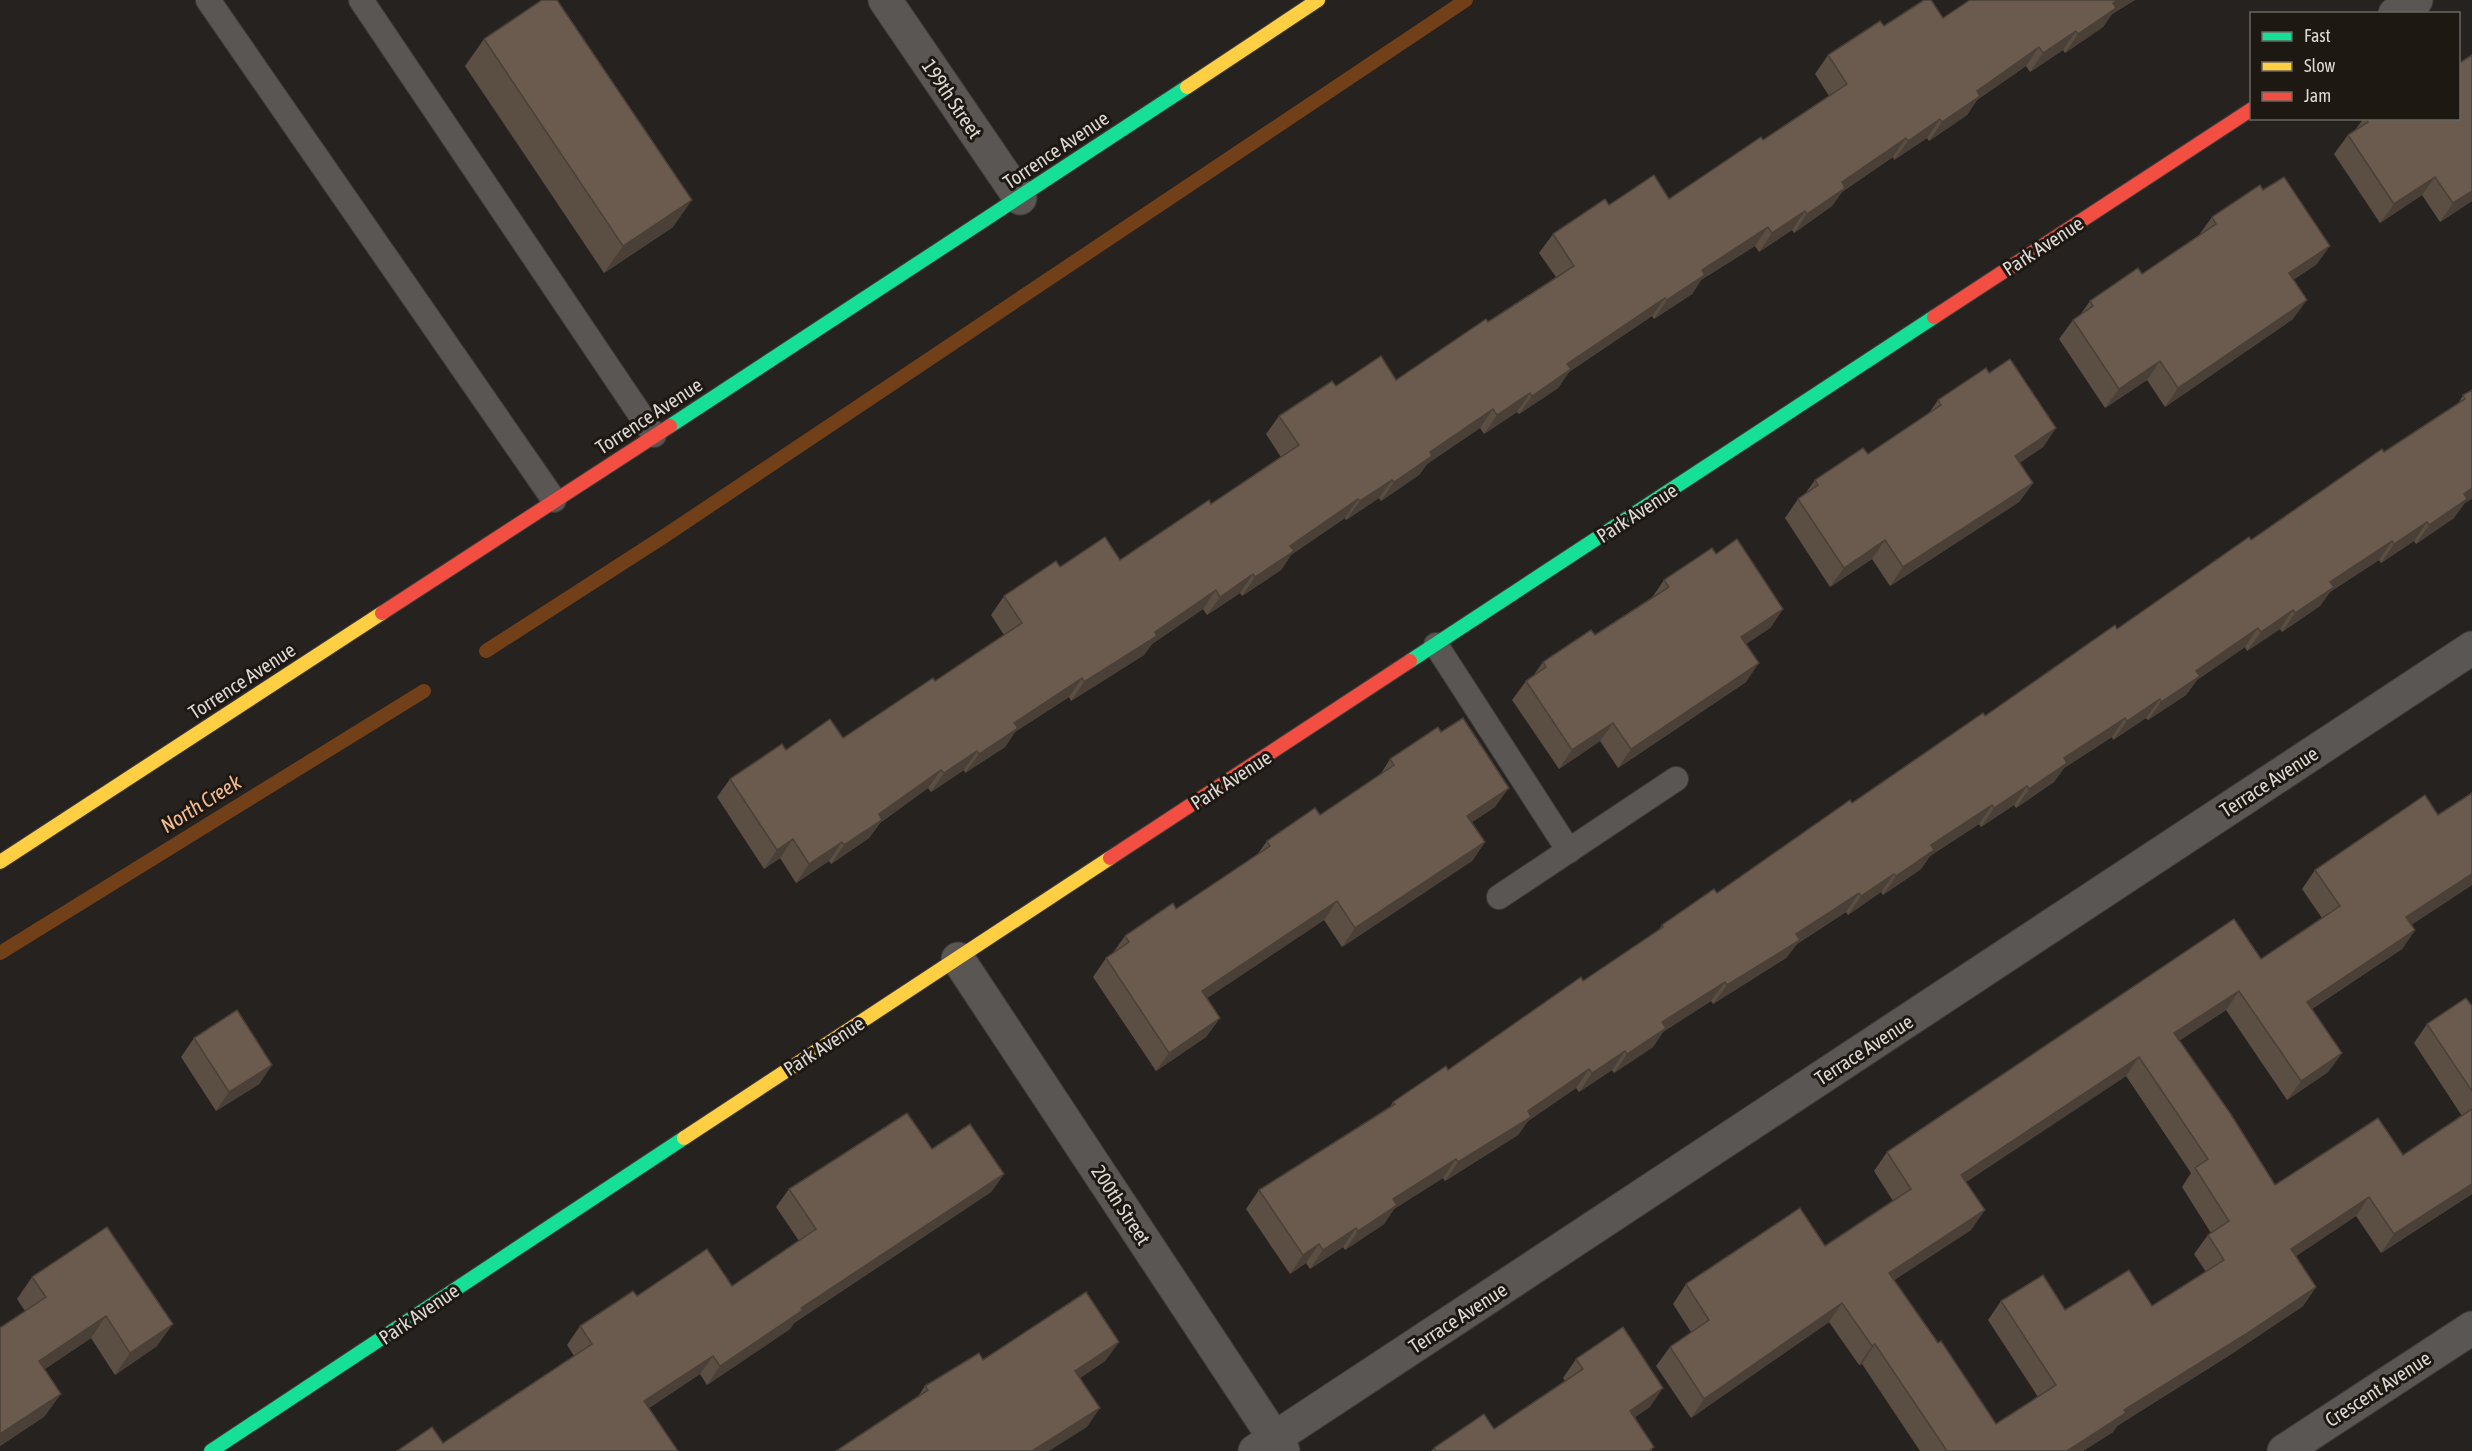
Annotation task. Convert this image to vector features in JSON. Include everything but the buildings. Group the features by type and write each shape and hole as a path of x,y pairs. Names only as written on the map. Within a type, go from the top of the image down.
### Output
{"street":[{"name":"199th Street","path":"885,0 1020,198"},
{"name":"Torrence Avenue","path":"0,862 1020,198 1318,0"},
{"path":"2399,12 2416,0"},
{"name":"Park Avenue","path":"211,1451 2250,110"},
{"name":"Terrace Avenue","path":"1271,1447 2472,648"},
{"name":"200th Street","path":"958,959 1271,1447"},
{"name":"Crescent Avenue","path":"2284,1451 2472,1328"}],"lane":[{"path":"208,0 554,500"},
{"path":"361,0 654,435"},
{"path":"1436,645 1569,851"},
{"path":"1499,897 1676,779"}],"waterway":[{"path":"486,651 666,535 1466,0"},
{"name":"North Creek","path":"0,953 424,691"}],"traffic: fast":[{"path":"670,426 1187,87"},
{"path":"1410,661 1934,317"},
{"path":"211,1451 684,1138"}],"traffic: slow":[{"path":"1187,87 1318,0"},
{"path":"0,862 382,613"},
{"path":"684,1138 1110,858"}],"traffic: jam":[{"path":"1934,317 2250,110"},
{"path":"382,613 670,426"},
{"path":"1110,858 1410,661"}]}
